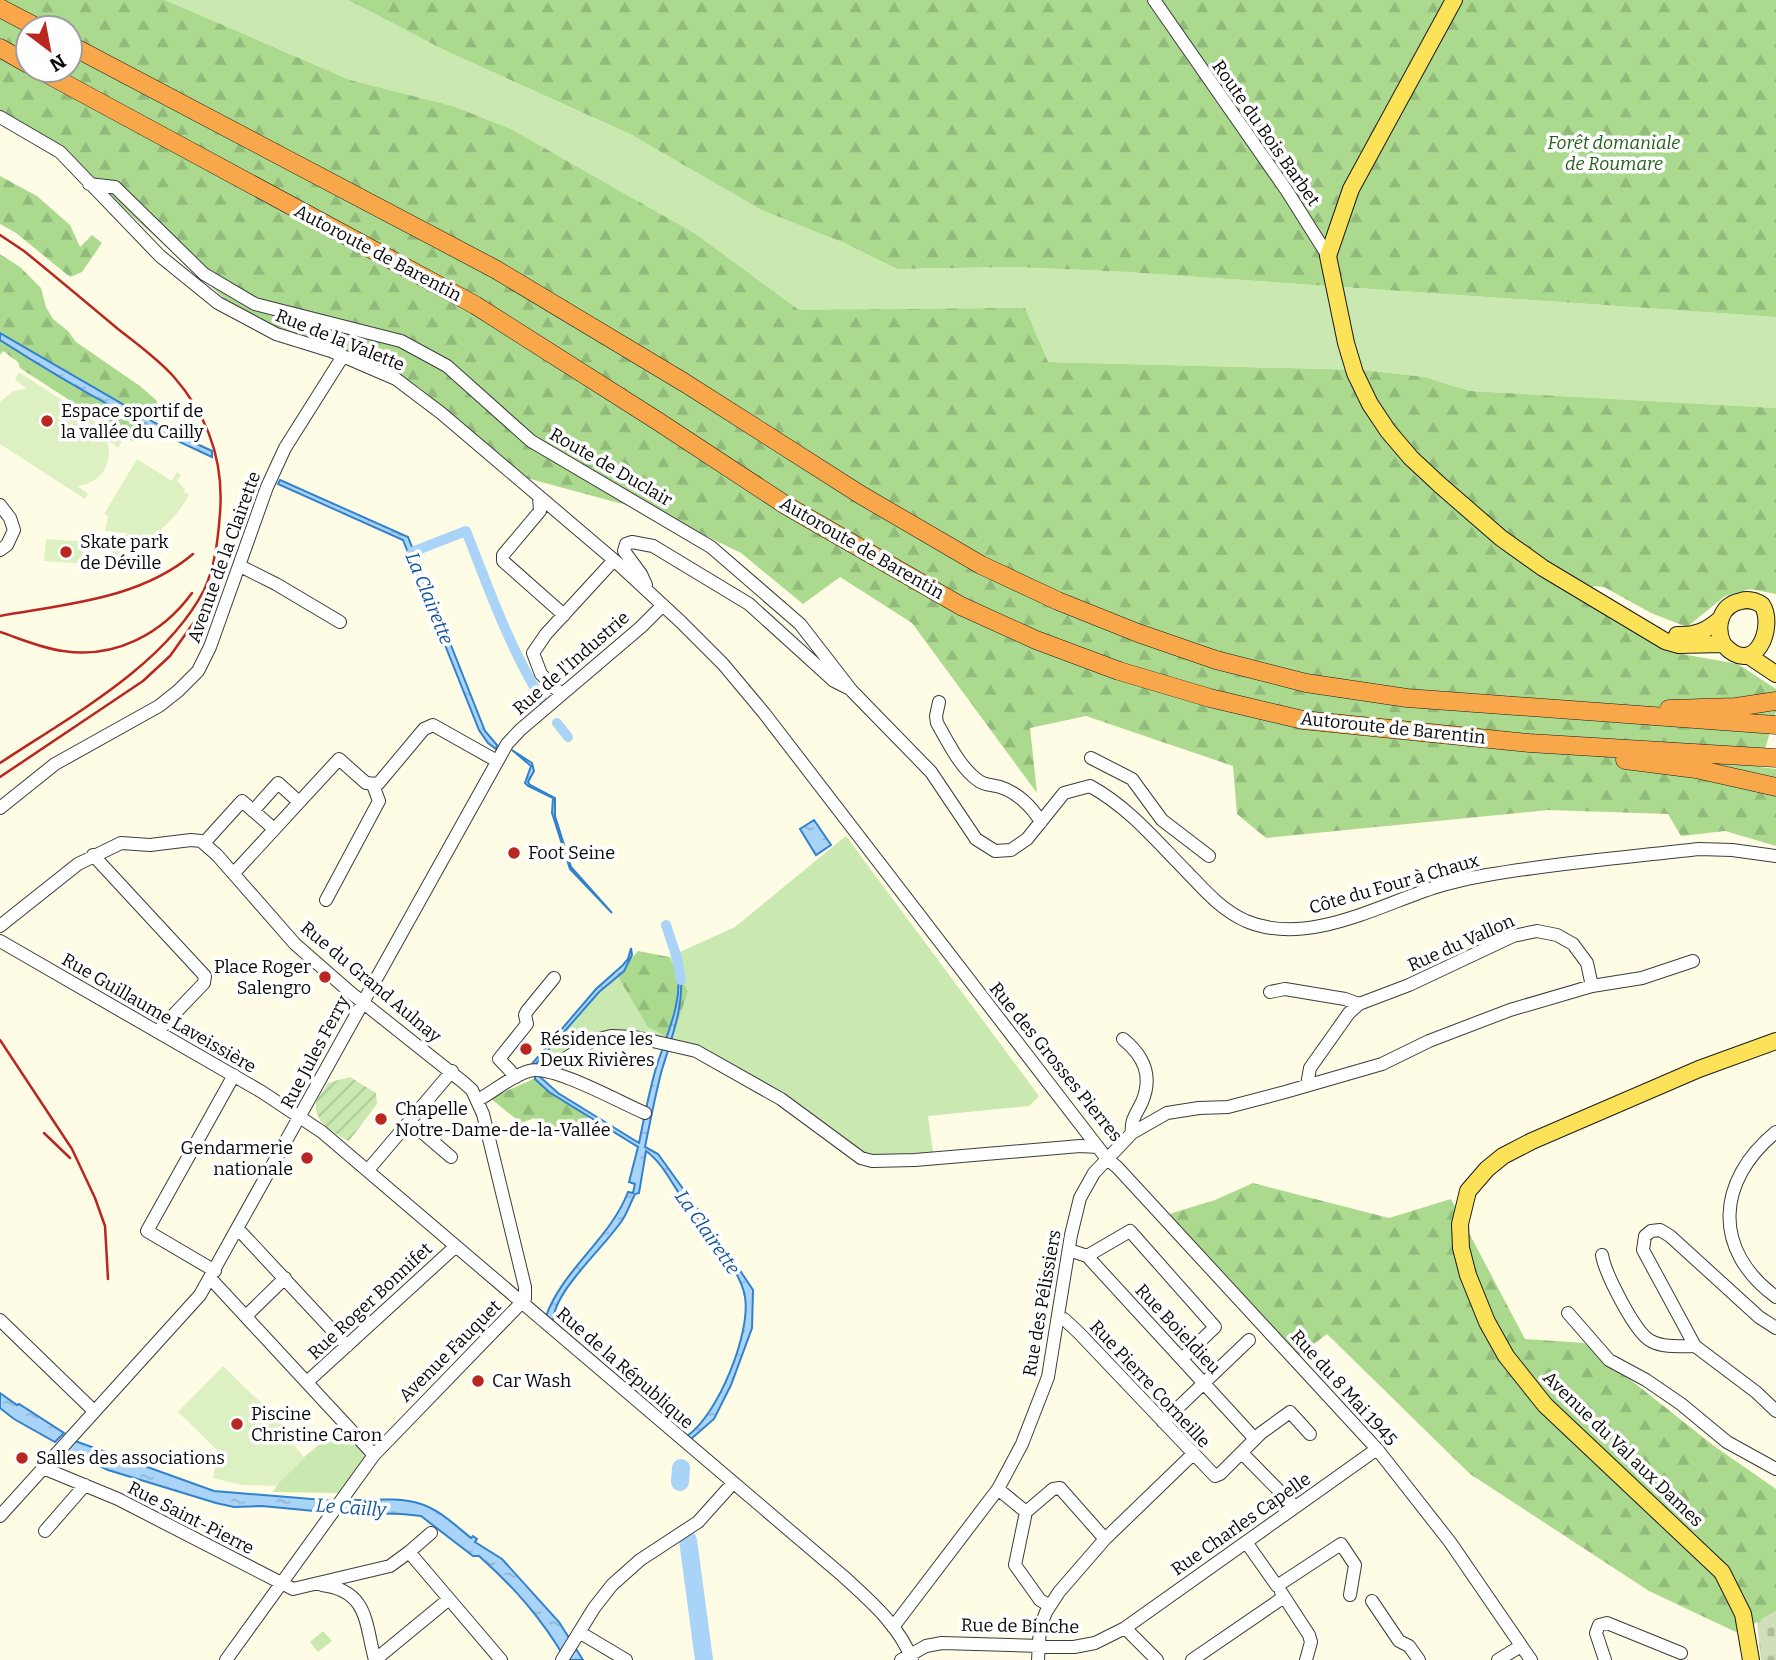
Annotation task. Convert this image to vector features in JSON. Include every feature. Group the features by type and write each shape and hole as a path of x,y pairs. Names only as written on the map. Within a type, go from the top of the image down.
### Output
{"highway":[{"name":"Autoroute de Barentin","path":"84,52 495,269 685,383 861,495 981,565 1058,601 1216,660 1306,683 1407,698 1776,725"},
{"name":"Autoroute de Barentin","path":"66,84 475,305 788,506 961,606 1023,634 1119,671 1210,698 1303,720 1529,743 1776,758"},
{"path":"1613,715 1675,708 1736,707 1776,701"},
{"path":"1529,743 1629,761 1696,769 1776,787"}],"main road":[{"path":"1454,0 1351,190 1328,256 1355,373 1370,404 1411,458 1511,545 1543,568 1665,641 1679,645 1723,644"},
{"path":"1646,628 1681,636 1693,635 1707,630 1720,620 1731,605 1740,601 1759,603 1771,609 1776,663"},
{"path":"1720,620 1720,637 1723,644 1734,654 1749,656 1764,651 1773,636"},
{"path":"1749,656 1776,674"},
{"name":"Avenue du Val aux Dames","path":"1751,1660 1743,1614 1722,1572 1545,1405 1506,1356 1487,1322 1468,1275 1461,1248 1460,1224 1468,1192 1486,1169 1503,1156 1699,1069 1776,1041"}],"street":[{"name":"Route du Bois Barbet","path":"1154,0 1287,191 1328,256"},
{"name":"Rue de la Valette","path":"0,117 60,152 160,256 218,303 276,334 343,356 396,379 441,412 663,605"},
{"name":"Route de Duclair","path":"89,184 115,187 204,274 255,304 401,341 447,366 531,441 711,547 800,624 852,691 931,772 976,839 995,851 1011,850 1027,839 1042,820"},
{"name":"Avenue de la Clairette","path":"0,808 55,764 159,706 198,671 210,647 267,487 285,448 343,356"},
{"path":"540,497 540,512 503,555 503,561 564,615"},
{"path":"0,505 10,518 14,530 7,545 0,550"},
{"path":"649,592 641,574 624,551 625,544 632,542 653,546 749,604 835,681 852,691"},
{"path":"561,694 541,674 533,653 614,560"},
{"path":"240,566 340,622"},
{"name":"Rue de l'Industrie","path":"504,749 513,736 663,605"},
{"name":"Rue des Grosses Pierres","path":"663,605 723,664 764,713 1107,1159 1132,1133 1167,1113 1192,1108 1228,1107 1381,1064 1429,1041 1510,1010 1592,986 1642,978 1693,961"},
{"path":"939,702 937,723 966,768 980,783 1003,788 1018,797 1042,820"},
{"path":"233,873 339,759 366,783 373,785 383,780 429,726 436,727 497,761"},
{"name":"Rue Jules Ferry","path":"0,1516 187,1312 213,1275 504,749"},
{"path":"1091,758 1132,779 1162,820 1209,856"},
{"path":"253,811 278,783 299,802"},
{"path":"326,900 379,801 373,785"},
{"name":"Côte du Four à Chaux","path":"1042,820 1064,793 1090,786 1116,800 1220,906 1247,921 1289,929 1314,927 1336,921 1439,886 1486,875 1699,849 1776,856"},
{"path":"0,926 78,864 126,842 150,845 191,840 204,844 242,801 274,829"},
{"path":"1148,832 1162,820"},
{"name":"Rue du Grand Aulnay","path":"204,844 295,944 362,1002 452,1071 472,1090 478,1100 491,1142 525,1287 523,1303"},
{"path":"93,855 205,976 204,983 158,1031"},
{"name":"Rue du Vallon","path":"1307,1085 1310,1068 1349,1013 1359,1004 1409,985 1513,936 1536,931 1557,935 1573,944 1587,962 1592,986"},
{"name":"Rue Guillaume Laveissière","path":"0,940 301,1116"},
{"path":"516,1077 499,1059 527,1024 527,1011 554,978"},
{"path":"1270,992 1285,989 1345,999 1359,1004"},
{"path":"548,1070 592,1041 611,1036 635,1037 696,1051 781,1099 861,1158 872,1161 1080,1146 1098,1147"},
{"path":"1123,1039 1139,1053 1146,1074 1147,1087 1131,1122 1132,1133"},
{"path":"478,1100 532,1070 548,1070 645,1113"},
{"path":"368,1170 452,1071"},
{"path":"234,1075 147,1231 213,1275 374,1455"},
{"name":"Rue de la République","path":"301,1116 368,1170 843,1576 896,1631 907,1658"},
{"path":"410,1121 451,1157"},
{"path":"1776,1132 1752,1153 1738,1174 1730,1215 1731,1233 1741,1260 1756,1281 1776,1297"},
{"name":"Rue des Pélissiers","path":"896,1631 998,1489 1025,1437 1049,1369 1080,1198 1091,1176 1107,1159"},
{"name":"Rue du 8 Mai 1945","path":"1107,1159 1377,1449 1450,1542 1531,1660"},
{"path":"238,1229 347,1346"},
{"path":"1776,1328 1759,1317 1670,1236 1660,1230 1651,1231 1645,1236 1643,1250 1695,1346 1756,1392 1776,1411"},
{"path":"1069,1251 1087,1256 1130,1231 1215,1327 1182,1359"},
{"name":"Rue Roger Bonnifet","path":"307,1382 456,1246"},
{"path":"1602,1255 1604,1269 1642,1335 1663,1346 1695,1346"},
{"name":"Rue Boieldieu","path":"1087,1256 1255,1439"},
{"path":"246,1315 285,1278"},
{"name":"Avenue Fauquet","path":"226,1660 374,1455 490,1333 523,1303"},
{"path":"1568,1313 1609,1360 1646,1380 1681,1404 1727,1442 1776,1469"},
{"name":"Rue Pierre Corneille","path":"1058,1319 1064,1319 1079,1333 1215,1476 1242,1453"},
{"path":"0,1320 94,1411"},
{"path":"1163,1422 1249,1340"},
{"path":"1295,1507 1242,1453 1255,1439 1290,1412 1310,1434"},
{"name":"Rue Charles Capelle","path":"1125,1628 1377,1449"},
{"path":"1038,1660 1040,1628 1059,1592 1105,1539 1193,1454"},
{"name":"Rue Saint-Pierre","path":"43,1468 118,1499 281,1584"},
{"path":"562,1660 600,1600 624,1573 698,1522 733,1483"},
{"path":"45,1531 85,1485"},
{"path":"1050,1606 1040,1600 1015,1565 1026,1512 1053,1489 1060,1488 1105,1539"},
{"path":"998,1489 1026,1512"},
{"path":"281,1584 293,1589 390,1566 431,1533"},
{"path":"1246,1542 1309,1635 1311,1642 1306,1660"},
{"path":"1192,1660 1341,1544 1355,1565 1350,1595"},
{"path":"409,1552 496,1658"},
{"path":"318,1584 338,1587 359,1605 368,1622 375,1660 449,1599"},
{"path":"1372,1601 1399,1641 1409,1646 1419,1660"},
{"path":"1605,1660 1597,1633 1599,1625 1607,1623 1681,1653"},
{"path":"1125,1628 1157,1660"},
{"name":"Rue de Binche","path":"907,1658 926,1646 942,1643 1074,1647 1095,1643 1125,1628"},
{"path":"577,1637 626,1660"},
{"path":"1498,1660 1521,1646"}],"green space":[{"path":"0,0 165,0 350,80 453,106 511,129 696,234 799,310 1025,308 1048,362 1364,370 1425,377 1470,391 1776,408 1776,594 1750,589 1725,596 1687,627 1651,613 1604,587 1593,586 1590,605 1676,653 1738,664 1776,689 1776,711 1760,767 1776,769 1776,846 1725,831 1681,836 1668,814 1548,810 1266,838 1237,814 1233,766 1086,716 1030,728 1037,793 912,623 840,577 803,604 741,553 663,515 523,477 419,387 244,316 112,198 63,146 0,112"},
{"path":"165,0 348,0 446,51 630,134 762,209 842,242 897,269 1016,267 1126,272 1776,317 1776,408 1470,391 1425,377 1364,370 1048,362 899,310 799,310 696,234 511,129 453,106 350,80"},
{"name":"Forêt domaniale de Roumare","path":"348,0 1776,0 1776,317 1126,272 1016,267 897,269 842,242 762,210 630,134 446,51"},
{"path":"0,176 37,196 70,225 80,247 92,235 102,243 82,272 70,277 16,233 0,224"},
{"path":"0,254 20,267 41,288 46,307 53,319 68,331 76,342 156,400 161,410 157,421 147,417 132,441 20,368 18,362 3,351 0,355"},
{"name":"Espace sportif de la vallée du Cailly","path":"19,372 123,440 118,448 107,440 109,457 104,471 93,481 77,486 88,494 85,499 0,444 0,402 12,392 26,388 15,380"},
{"path":"137,459 172,481 177,472 181,475 177,481 189,495 173,518 153,536 105,561 127,533 105,531 108,516 104,514"},
{"name":"Skate park de Déville","path":"46,539 87,542 85,564 44,561"},
{"path":"846,836 1039,1096 1029,1106 928,1116 934,1158 872,1161 696,1051 611,1036 548,1070 534,1065 598,989 617,975 624,985 688,991 669,957 735,927"},
{"path":"638,951 669,957 688,991 672,1039 648,1027 617,975"},
{"path":"350,1077 376,1093 377,1104 349,1141 321,1122 316,1103 328,1083"},
{"path":"536,1078 545,1089 588,1116 585,1124 589,1126 565,1139 534,1118 521,1123 490,1098"},
{"path":"1253,1183 1389,1218 1451,1199 1525,1339 1584,1343 1714,1446 1776,1489 1776,1611 1738,1633 1649,1591 1470,1474 1327,1334 1290,1362 1169,1214 1215,1200"},
{"name":"Piscine Christine Caron","path":"223,1366 286,1427 282,1432 305,1458 276,1486 242,1485 213,1478 218,1451 178,1412"},
{"path":"342,1426 365,1453 366,1460 339,1493 273,1492 295,1465"},
{"path":"1776,1611 1776,1660 1761,1660 1757,1622"},
{"path":"323,1631 332,1641 318,1652 310,1642"}],"water":[{"path":"0,333 171,432 212,451 212,457 130,417 78,387 0,340"},
{"path":"280,480 408,537 485,731 497,745 496,749 479,730 403,540 278,484"},
{"path":"512,750 532,763 534,771 528,782 530,785 555,798 555,816 571,867 612,913 570,869 552,813 553,798 525,783 531,766"},
{"path":"814,820 831,845 816,855 800,829"},
{"path":"631,948 632,955 624,971 599,992 535,1065 531,1065 596,989 623,965"},
{"path":"677,967 680,967 681,980 679,1007 645,1147 658,1154 753,1290 752,1328 731,1385 714,1419 691,1439 687,1436 699,1425 721,1392 737,1351 746,1312 742,1286 720,1248 663,1168 646,1151 639,1193 635,1194 615,1230 571,1283 555,1310 553,1322 546,1316 563,1283 610,1225 628,1192 633,1193 635,1184 629,1182 638,1147 549,1092 535,1079 535,1076 539,1076 558,1093 639,1143 653,1077 676,1006 679,980"},
{"path":"0,1393 64,1433 55,1442 14,1419 0,1408"},
{"name":"Le Cailly","path":"75,1441 214,1491 348,1502 395,1500 413,1502 435,1510 471,1538 473,1536 477,1539 475,1542 502,1559 559,1622 583,1660 566,1660 527,1605 504,1580 479,1556 473,1556 421,1516 262,1506 234,1507 108,1470 67,1451"}],"waterway":[{"path":"412,552 466,531 510,639 542,700"},
{"path":"557,723 568,737"},
{"path":"666,925 681,980"},
{"name":"La Clairette","path":"680,1482 681,1468"},
{"name":"La Clairette","path":"688,1540 704,1660"}],"railway":[{"path":"0,235 24,251 174,377 205,424 216,458 221,494 211,572 204,590 187,617 165,643 113,688 0,763"},
{"path":"197,630 220,581 226,556 227,528"},
{"path":"0,616 76,603 126,590 150,581 193,554"},
{"path":"0,632 55,650 101,651 119,647 152,631 180,608 192,593"},
{"path":"0,777 143,681 170,656 197,618"},
{"path":"0,1040 72,1149 95,1198 105,1226 108,1279"},
{"path":"44,1133 70,1158"}],"place":[{"name":"Espace sportif de la vallée du Cailly","path":"47,421"},
{"name":"Skate park de Déville","path":"66,552"},
{"name":"Foot Seine","path":"514,853"},
{"name":"Place Roger Salengro","path":"325,977"},
{"name":"Résidence les Deux Rivières","path":"526,1049"},
{"name":"Chapelle Notre-Dame-de-la-Vallée","path":"381,1119"},
{"name":"Gendarmerie nationale","path":"307,1158"},
{"name":"Car Wash","path":"478,1381"},
{"name":"Piscine Christine Caron","path":"237,1424"},
{"name":"Salles des associations","path":"22,1458"}]}
